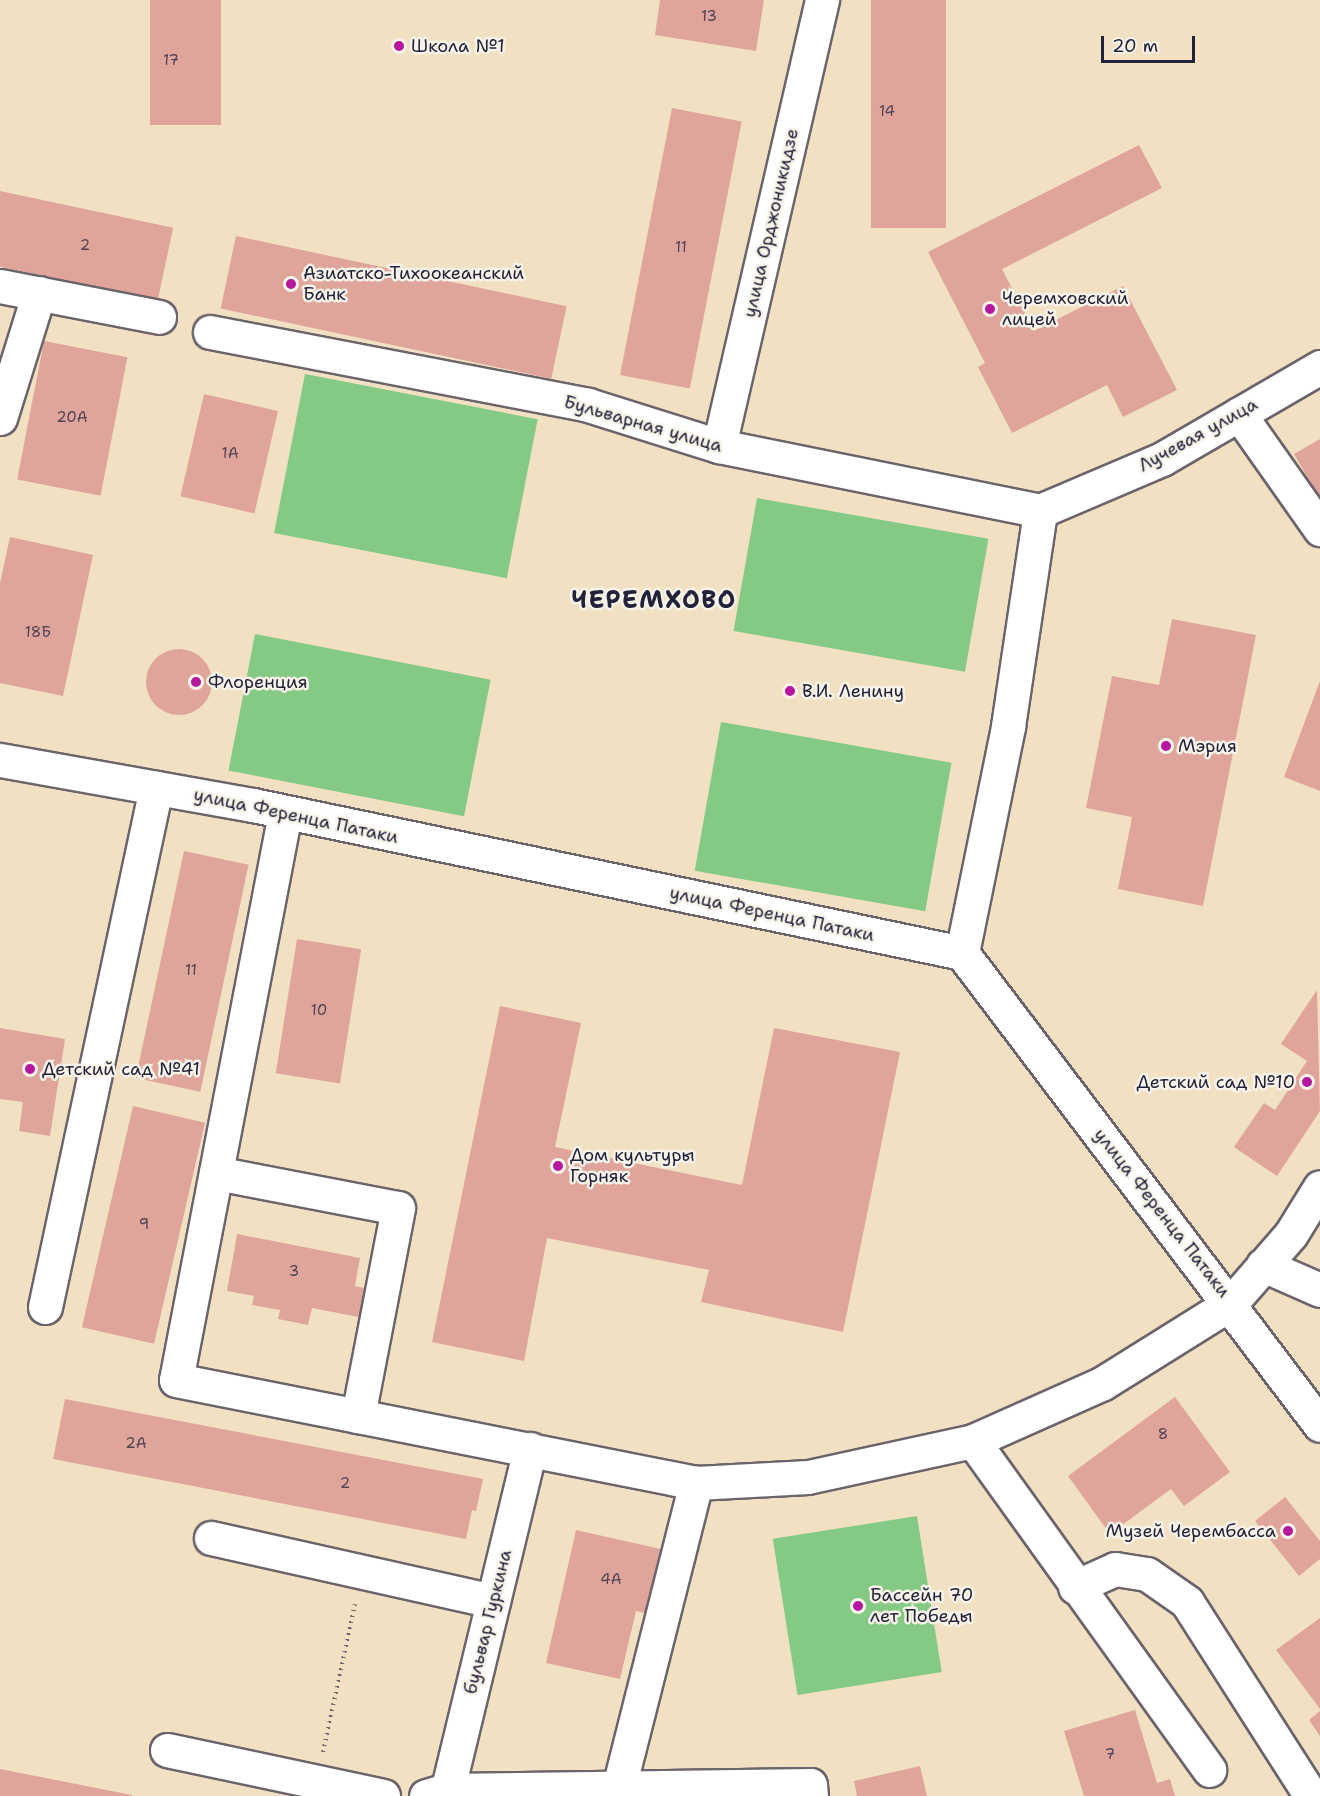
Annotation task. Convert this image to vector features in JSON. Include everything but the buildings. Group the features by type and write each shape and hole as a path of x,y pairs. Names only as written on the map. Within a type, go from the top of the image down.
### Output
{"street":[{"name":"улица Орджоникидзе","path":"718,446 822,0"},
{"path":"0,285 159,317"},
{"path":"0,418 39,293"},
{"name":"Бульварная улица","path":"210,332 588,405 718,446 1040,511"},
{"name":"Лучевая улица","path":"1040,511 1162,459 1320,367"},
{"path":"1239,414 1319,527"},
{"path":"962,953 1008,726 1040,511"},
{"name":"улица Ференца Патаки","path":"0,760 285,813 962,953 1231,1303 1320,1425"},
{"path":"45,1307 156,788"},
{"path":"285,813 176,1380 696,1483 808,1477 973,1441 1103,1383 1231,1303 1263,1265 1320,1187"},
{"path":"216,1173 398,1208 358,1416"},
{"path":"1263,1265 1320,1290"},
{"path":"973,1441 1075,1587 1209,1770"},
{"name":"бульвар Гуркина","path":"440,1794 493,1601 530,1449"},
{"path":"619,1787 696,1483"},
{"path":"211,1538 493,1601"},
{"path":"1075,1587 1115,1569 1147,1574 1187,1602 1311,1796"},
{"path":"167,1750 382,1796"},
{"path":"440,1794 619,1787 810,1785 811,1796"}],"path":[{"path":"316,1782 362,1572"}],"green space":[{"path":"305,374 538,419 507,578 274,533"},
{"path":"757,498 988,539 965,672 734,631"},
{"path":"255,634 491,680 464,816 228,770"},
{"path":"721,722 951,763 925,911 695,871"},
{"name":"Бассейн 70 лет Победы","path":"917,1516 942,1672 798,1695 773,1539"}],"place":[{"name":"Школа №1","path":"399,46"},
{"name":"Азиатско-Тихоокеанский Банк","path":"291,284"},
{"name":"Черемховский лицей","path":"990,309"},
{"name":"Флоренция","path":"196,682"},
{"name":"В.И. Ленину","path":"790,691"},
{"name":"Мэрия","path":"1166,746"},
{"name":"Детский сад №41","path":"30,1069"},
{"name":"Детский сад №10","path":"1307,1082"},
{"name":"Дом культуры Горняк","path":"558,1166"},
{"name":"Музей Черембасса","path":"1288,1531"},
{"name":"Бассейн 70 лет Победы","path":"858,1606"}],"district":[{"name":"ЧЕРЕМХОВО","path":"654,601"}]}
